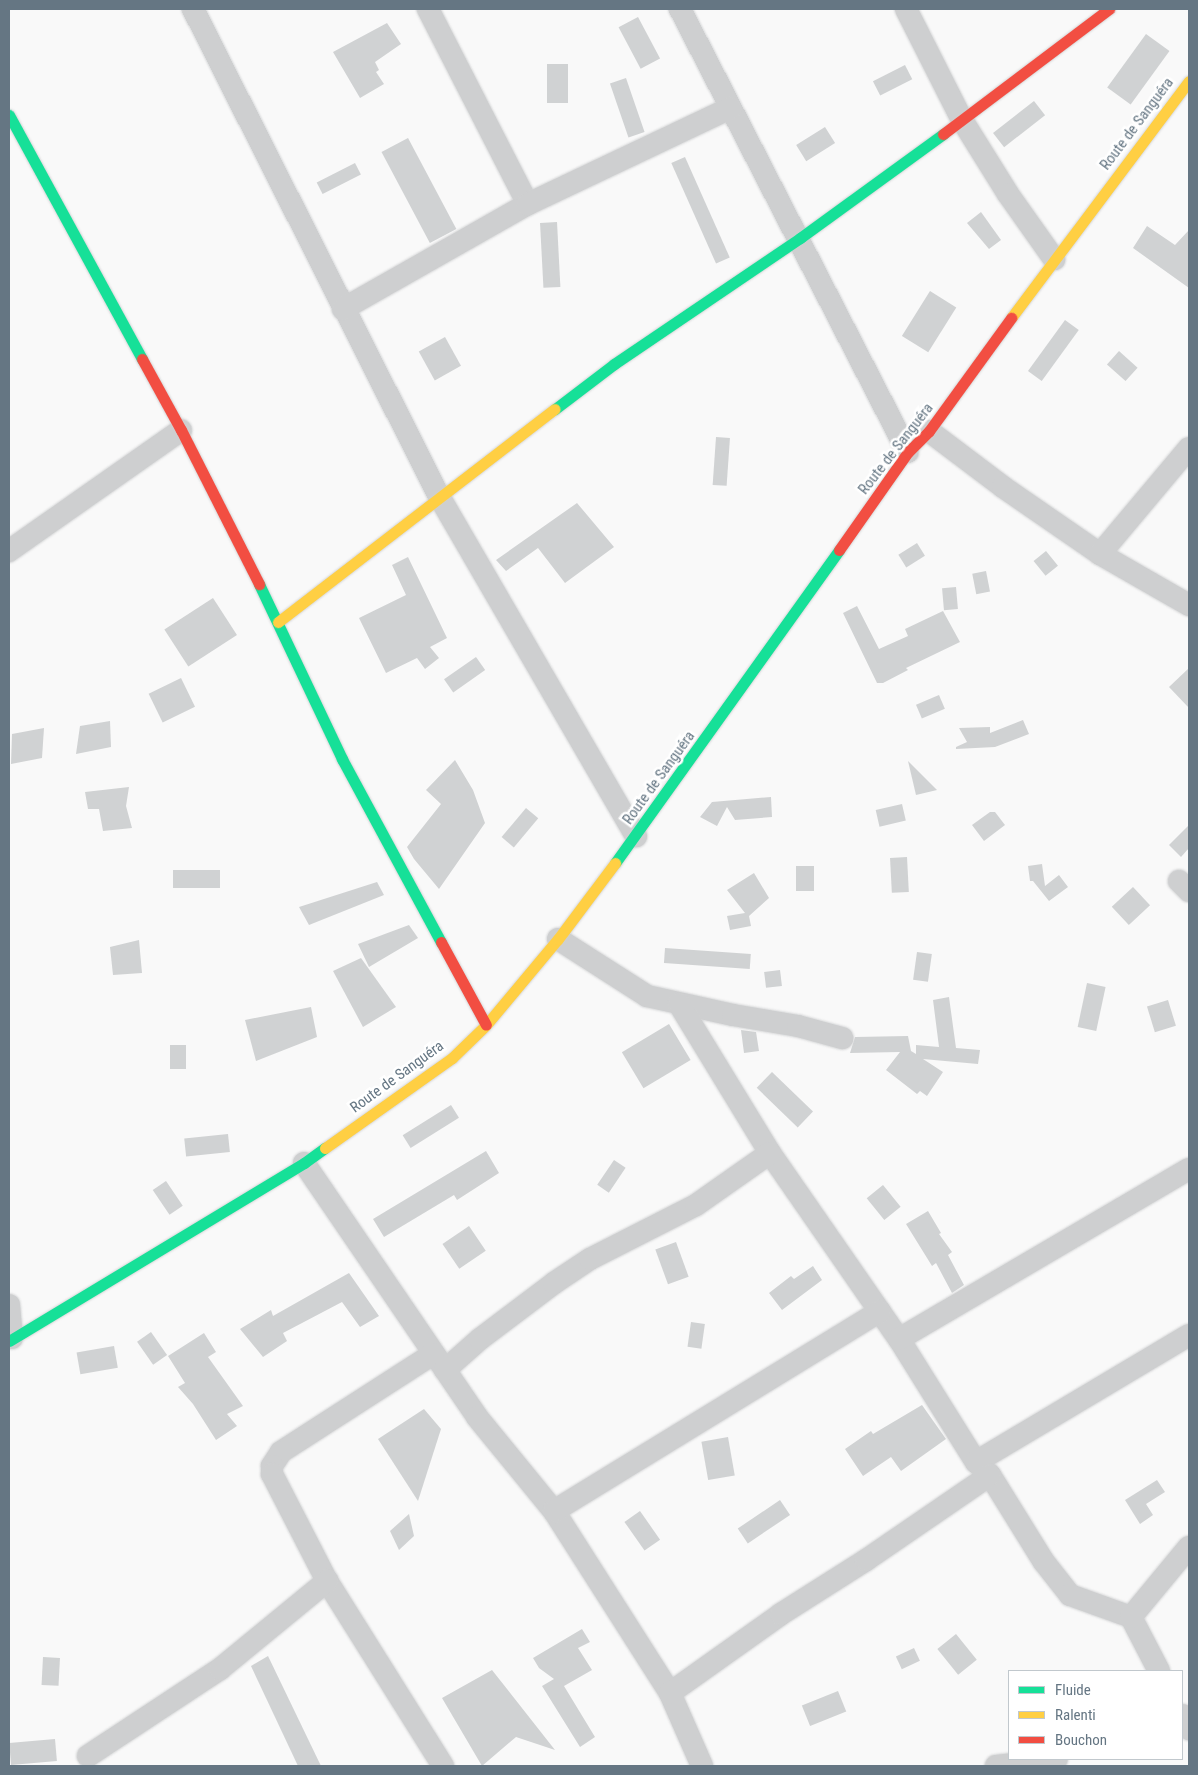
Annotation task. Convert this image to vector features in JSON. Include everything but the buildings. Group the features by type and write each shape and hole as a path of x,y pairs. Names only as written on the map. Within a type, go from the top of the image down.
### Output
{"street":[{"path":"193,9 440,498 636,836"},
{"path":"428,9 528,204"},
{"path":"680,9 730,108 800,238 908,452"},
{"path":"906,9 962,120 1008,194 1054,259"},
{"path":"278,622 614,364 800,238 962,120 1109,9"},
{"name":"Route de Sanguéra","path":"11,1339 304,1162 452,1058 486,1025 558,940 636,836 908,452 929,431 1054,259 1189,81"},
{"path":"343,309 528,204 730,108"},
{"path":"9,115 181,430 278,622 342,760 486,1025"},
{"path":"9,552 181,430"},
{"path":"929,431 1003,487 1100,554 1189,605"},
{"path":"1100,554 1189,448"},
{"path":"558,940 647,996 679,1004 798,1026 842,1038"},
{"path":"679,1004 770,1153 880,1311 1044,1562 1070,1595 1131,1618 1158,1670"},
{"path":"443,1766 327,1581 275,1483 272,1466 281,1452 480,1339 554,1283 590,1259 696,1205 770,1153"},
{"path":"304,1162 478,1417 554,1511 670,1693 702,1766"},
{"path":"899,1340 1189,1169"},
{"path":"9,1305 11,1339"},
{"path":"554,1511 880,1311"},
{"path":"670,1693 781,1614 866,1560 983,1468 1189,1335"},
{"path":"1131,1618 1189,1547"},
{"path":"88,1756 220,1669 327,1581"},
{"path":"1183,1717 1189,1729"},
{"path":"996,1766 1048,1760"}],"traffic: fast":[{"path":"9,115 142,359"},
{"path":"555,409 614,364 800,238 943,134"},
{"path":"615,863 839,550"},
{"path":"259,584 342,759 441,942"},
{"path":"9,1341 304,1163 325,1148"}],"traffic: slow":[{"path":"1011,318 1189,81"},
{"path":"278,622 555,409"},
{"path":"325,1148 452,1058 486,1025 558,939 615,863"}],"traffic: jam":[{"path":"943,134 1109,9"},
{"path":"839,550 908,452 929,431 1011,318"},
{"path":"142,359 181,430 259,584"},
{"path":"441,942 486,1025"}]}
